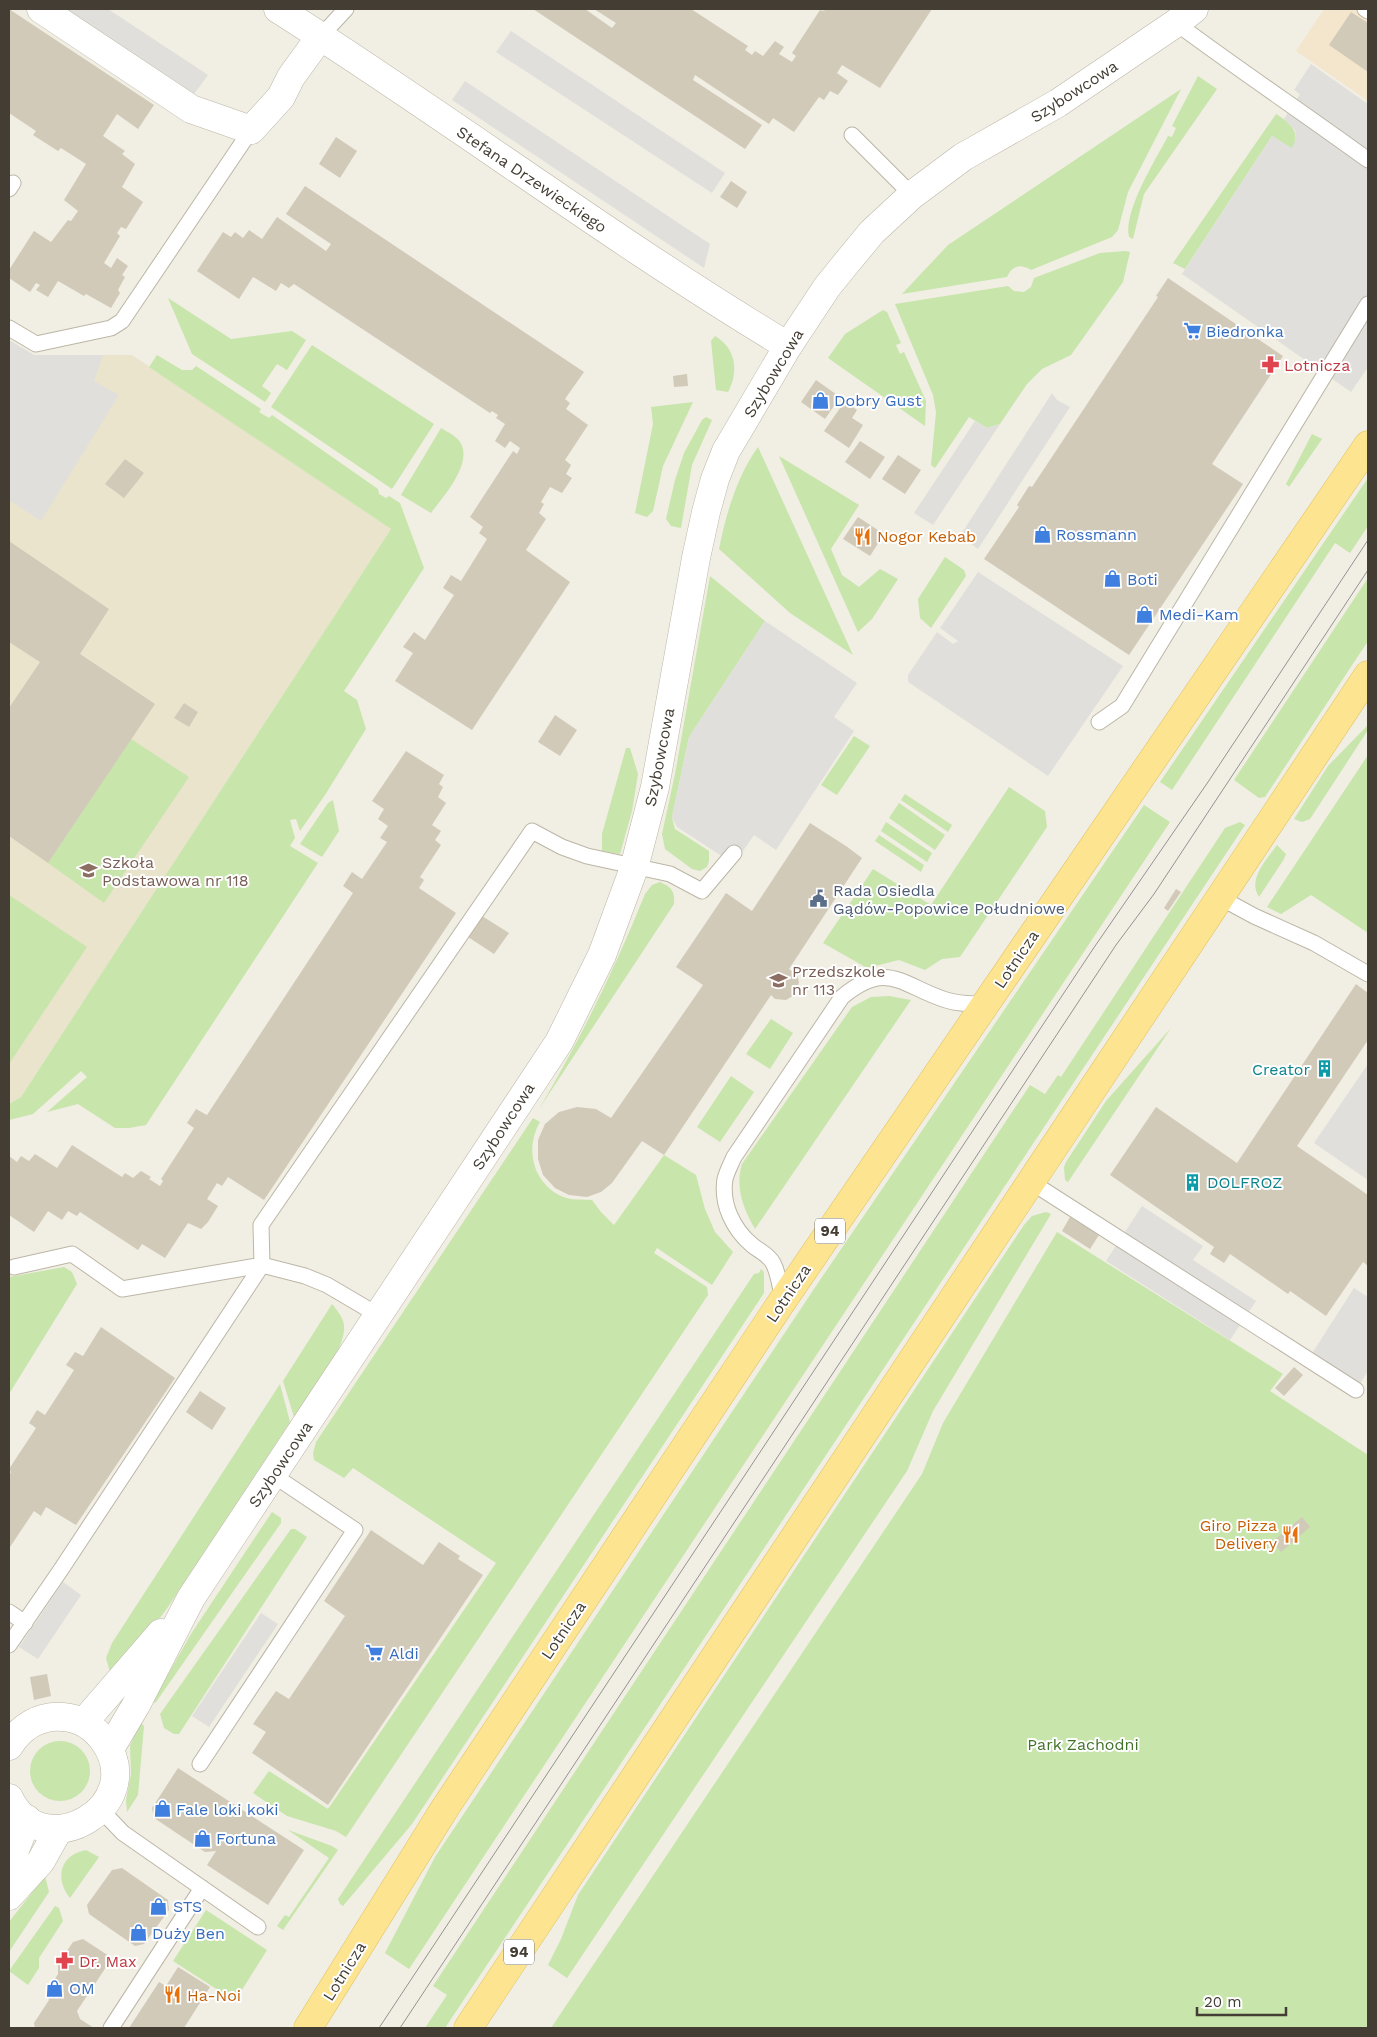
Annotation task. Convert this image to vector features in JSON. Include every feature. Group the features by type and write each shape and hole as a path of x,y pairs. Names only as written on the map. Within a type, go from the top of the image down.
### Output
{"main road":[{"name":"Lotnicza","path":"308,2028 445,1808 782,1300 1368,445"},
{"name":"94","path":"468,2028 1368,675"}],"street":[{"path":"41,9 191,109 251,130 281,98 291,77 320,37"},
{"name":"Stefana Drzewieckiego","path":"278,9 374,71 699,292 788,346"},
{"name":"Szybowcowa","path":"110,1749 136,1705 191,1598 559,1042 602,955 634,868 655,786 696,558 713,487 726,451 788,346 838,273 872,232 912,195 963,157 1058,104 1185,16"},
{"name":"Szybowcowa","path":"84,1722 191,1598"},
{"path":"9,1798 12,1806 27,1819 42,1827 59,1829 74,1827 89,1820 101,1810 110,1796 114,1780 114,1764 110,1749 99,1734 84,1722 70,1717 56,1716 41,1719 28,1725 11,1737"},
{"path":"9,1862 18,1845 27,1819"},
{"path":"9,1896 41,1860 59,1829"}],"lane":[{"path":"320,37 346,9"},
{"path":"1185,16 1291,107 1316,122 1368,160"},
{"path":"9,328 36,344 111,328 122,321 251,130"},
{"path":"852,135 912,195"},
{"path":"1099,722 1122,706 1368,304"},
{"path":"9,1645 262,1265 260,1225 532,831 562,847 587,856 634,868 670,874 702,891 734,853"},
{"path":"1219,897 1254,916 1314,943 1368,974"},
{"path":"782,1300 779,1281 773,1263 751,1244 735,1226 728,1212 724,1194 726,1178 734,1157 842,997 855,986 870,980 896,978 949,1001 985,1004"},
{"path":"1031,1182 1356,1390"},
{"path":"14,1267 72,1254 122,1289 262,1265 305,1276 327,1285 378,1315"},
{"path":"200,1764 355,1530 272,1475"},
{"path":"9,1612 25,1623"},
{"path":"101,1810 123,1833 258,1927"},
{"path":"111,2028 202,1888"}],"shaded area":[{"path":"65,9 108,9 208,75 194,94"},
{"path":"1324,9 1368,9 1368,101 1296,51"},
{"path":"511,31 725,173 712,193 496,52"},
{"path":"1311,64 1368,104 1368,367 1351,392 1182,274 1272,136 1292,148 1296,139 1295,130 1284,119 1300,94 1294,90"},
{"path":"465,81 710,244 704,268 452,100"},
{"name":"Szkoła Podstawowa nr 118","path":"9,340 34,355 132,355 391,529 21,1097 9,1104"},
{"path":"9,340 34,355 103,355 94,381 119,395 41,521 9,500"},
{"path":"1052,393 1057,400 1070,407 978,549 960,536"},
{"path":"975,421 987,428 1000,424 933,525 914,513"},
{"path":"978,572 1123,666 1048,776 908,682 908,675 937,632 953,644 958,641 940,628"},
{"path":"765,621 857,683 834,717 854,731 776,850 754,835 734,864 677,827 672,817 689,737"},
{"path":"1368,1064 1368,1180 1314,1143"},
{"path":"1142,1206 1203,1246 1193,1260 1256,1301 1230,1340 1106,1261"},
{"path":"1354,1288 1368,1297 1368,1371 1356,1390 1309,1358"},
{"path":"63,1582 81,1595 38,1659 19,1647"},
{"path":"261,1613 278,1624 209,1727 192,1716"}],"green space":[{"path":"1198,76 1217,89 1144,194 1133,239 1129,237 1128,226 1136,200 1168,136 1172,137 1176,128 1172,126"},
{"path":"1181,89 1128,192 1118,230 1112,237 1031,270 1020,266 1014,268 1007,277 902,294 948,245"},
{"path":"1276,114 1293,128 1296,137 1292,149 1272,136 1185,269 1173,263"},
{"path":"1130,252 1123,282 1071,355 1042,369 1027,384 1000,424 987,428 969,417 935,468 931,465 936,412 933,395 895,304 1008,286 1014,291 1024,292 1031,287 1034,278 1100,253"},
{"path":"168,298 231,339 292,331 306,340 287,370 277,364 262,386 271,393 265,402 192,354"},
{"path":"883,310 887,312 901,343 896,345 900,354 904,352 926,401 925,426 828,358 845,334"},
{"path":"715,336 727,347 734,361 734,377 728,392 716,390 711,341"},
{"path":"312,345 434,424 392,489 271,407"},
{"path":"157,355 182,370 192,370 196,366 261,409 259,412 269,418 272,415 378,489 379,494 386,498 389,496 400,503 424,568 344,691 357,700 366,729 300,831 296,819 290,820 295,838 290,846 318,863 146,1125 115,1128 78,1104 47,1112 87,1077 81,1071 33,1114 9,1120 9,1104 21,1097 391,529 149,367"},
{"path":"693,402 663,466 653,511 647,517 635,513 653,424 651,407"},
{"path":"706,417 712,420 692,465 681,528 671,526 666,519 675,480 684,453 702,420"},
{"path":"441,428 459,440 462,446 462,463 454,481 431,513 401,495"},
{"path":"1312,434 1322,439 1289,487 1286,484"},
{"path":"758,447 853,655 790,613 719,549 733,496 744,470"},
{"path":"779,456 859,505 831,549 842,575 859,587 880,569 898,579 872,619 858,632"},
{"path":"1368,478 1368,526 1350,553 1335,543 1172,790 1160,782"},
{"path":"945,557 964,570 966,576 931,628 920,618 918,599"},
{"path":"710,576 765,621 689,737 672,817 675,829 709,851 707,867 700,871 692,869 665,849 662,834 675,774"},
{"path":"1368,578 1368,641 1265,797 1259,798 1234,780"},
{"path":"1368,725 1368,730 1310,819 1302,822 1294,819 1328,766"},
{"path":"854,736 870,746 837,795 821,785"},
{"path":"131,739 189,777 104,903 48,863"},
{"path":"626,748 630,748 638,774 632,811 620,854 602,851 602,834"},
{"path":"1368,755 1368,933 1311,895 1281,914 1267,907"},
{"path":"1009,787 1045,811 1047,827 960,957 942,959 925,970 899,960 867,968 823,943 873,869 931,905"},
{"path":"905,794 952,825 948,832 901,800"},
{"path":"333,800 339,831 322,857 300,844 328,803"},
{"path":"899,803 945,835 935,850 889,818"},
{"path":"1144,805 1170,822 409,1969 385,1953 435,1857 818,1283"},
{"path":"886,822 932,853 927,862 881,831"},
{"path":"1240,822 1245,825 445,2028 425,2028 447,1995 433,1986 1030,1085 1045,1094 1058,1075 1061,1077 1225,828"},
{"path":"879,835 924,865 921,872 875,841"},
{"path":"1277,845 1286,854 1259,897 1255,883 1257,876"},
{"path":"660,882 672,890 674,904 539,1109 569,1057 596,1004 622,950 645,894 652,885"},
{"path":"9,895 87,947 9,1064"},
{"path":"889,996 911,1000 755,1229 741,1197 739,1181 742,1164 852,1007 871,997"},
{"path":"771,1019 793,1033 770,1069 746,1054"},
{"path":"1171,1028 1068,1182 1065,1180 1064,1167 1066,1162 1106,1101"},
{"path":"731,1076 754,1092 720,1142 697,1127"},
{"path":"533,1118 540,1122 535,1132 533,1143 534,1164 543,1182 551,1190 569,1199 592,1200 614,1225 664,1155 696,1175 705,1209 715,1232 733,1252 712,1285 657,1248 654,1253 707,1287 708,1295 346,1837 336,1831 287,1816 253,1793 269,1771 328,1809 496,1563 353,1468 344,1478 314,1460 313,1453 316,1442"},
{"path":"1046,1212 1051,1214 933,1411 907,1471 567,1978 548,1965 561,1939 578,1895 1024,1225 1032,1216"},
{"name":"Park Zachodni","path":"1057,1232 1283,1374 1270,1391 1368,1455 1368,2028 551,2028 922,1474 943,1423"},
{"path":"64,1267 72,1272 77,1284 9,1394 9,1277"},
{"path":"761,1269 764,1272 764,1293 412,1824 343,1906 338,1899 754,1274 759,1273"},
{"path":"332,1304 341,1316 344,1325 339,1347 333,1360 294,1417 283,1381"},
{"path":"280,1384 290,1422 168,1607 135,1651 110,1672 106,1658 112,1643"},
{"path":"272,1512 281,1518 281,1523 156,1702 151,1704 191,1634"},
{"path":"291,1529 295,1529 307,1537 179,1734 174,1734 164,1728 160,1714"},
{"path":"140,1722 144,1726 138,1795 127,1812 126,1800 131,1774 130,1746"},
{"path":"60,1741 76,1746 81,1750 85,1755 90,1771 85,1787 81,1792 76,1796 60,1801 44,1796 39,1792 35,1787 30,1771 35,1755 39,1750 44,1746"},
{"path":"288,1830 338,1850 283,1930 277,1926 285,1915 289,1917 329,1858"},
{"path":"86,1850 99,1857 70,1898 62,1883 62,1868 70,1857"},
{"path":"45,1876 49,1892 9,1952 9,1922"},
{"path":"55,1906 59,1908 63,1921 39,1958 39,1968 28,1985 9,1971"},
{"path":"206,1910 267,1950 235,2001 173,1961"}],"building":[{"path":"9,9 154,105 138,129 117,114 103,136 125,151 122,154 135,164 122,187 143,202 126,229 121,227 117,233 120,236 104,263 111,268 117,258 128,266 122,275 125,277 118,290 120,293 111,308 86,294 84,296 58,281 48,297 36,290 40,285 36,283 30,292 9,278 9,270 34,231 51,242 68,220 71,221 78,211 64,200 86,164 61,148 58,151 33,135 36,131 9,113"},
{"path":"533,9 585,9 612,28 616,23 594,9 691,9 748,46 745,50 752,55 755,51 763,56 775,41 784,47 779,54 792,62 796,56 792,53 820,10 826,12 821,9 932,9 880,88 842,65 837,73 848,81 838,95 830,91 824,100 819,97 794,132 773,118 769,124 695,75 693,80 762,125 745,149"},
{"path":"1351,12 1368,23 1368,72 1329,45"},
{"path":"336,137 357,151 340,178 319,164"},
{"path":"731,181 747,192 737,208 720,197"},
{"path":"305,186 584,372 565,399 570,403 566,409 588,425 565,460 571,465 566,474 572,478 562,493 550,487 541,502 544,504 539,513 546,519 526,550 570,582 472,730 395,681 413,653 403,647 414,632 425,640 454,595 443,588 451,575 461,581 487,539 479,533 483,527 470,517 513,451 517,454 520,448 510,441 505,448 495,441 505,424 496,418 498,415 492,411 490,413 294,284 289,288 281,283 276,291 253,277 239,299 197,271 223,232 231,237 235,232 243,238 249,230 262,239 277,217 326,251 331,244 286,214"},
{"path":"1168,278 1283,356 1212,464 1243,484 1129,655 984,559 1019,507 1017,505 1029,486 1032,487 1158,297 1156,296"},
{"path":"687,374 688,386 674,387 673,376"},
{"path":"816,380 840,397 825,419 801,402"},
{"path":"845,401 857,410 852,418 863,425 849,448 824,431"},
{"path":"860,441 885,457 870,479 845,462"},
{"path":"898,455 921,470 905,494 882,479"},
{"path":"125,459 144,473 124,498 105,484"},
{"path":"858,517 884,534 870,556 843,539"},
{"path":"9,541 109,609 80,654 155,704 48,863 9,836 9,708 40,662 9,642"},
{"path":"184,703 198,712 189,727 174,718"},
{"path":"555,715 577,730 560,756 538,742"},
{"path":"406,751 444,775 439,784 443,787 438,797 446,803 432,825 441,831 435,840 441,845 420,877 424,880 419,888 456,913 264,1200 228,1177 222,1186 217,1183 207,1199 218,1206 208,1222 201,1229 188,1223 165,1258 142,1244 138,1250 80,1212 77,1216 68,1211 62,1220 48,1211 34,1232 9,1215 9,1156 17,1162 21,1156 29,1161 35,1154 57,1168 72,1145 122,1177 125,1173 133,1178 141,1171 160,1186 163,1181 161,1179 194,1128 187,1123 196,1109 207,1115 353,893 343,886 352,872 362,879 387,842 380,838 388,826 378,819 384,809 372,801"},
{"path":"810,823 862,858 789,969 797,975 799,982 796,994 786,1000 775,999 771,995 664,1155 642,1141 612,1183 601,1192 587,1197 569,1195 555,1188 543,1175 538,1159 538,1140 545,1124 559,1112 577,1107 596,1109 611,1118 703,985 676,967 726,893 752,911"},
{"path":"1176,889 1181,892 1168,911 1164,908"},
{"path":"482,916 509,933 494,954 468,937"},
{"path":"1356,984 1368,993 1368,1040 1297,1146 1368,1195 1368,1266 1363,1262 1326,1316 1290,1291 1288,1294 1230,1254 1224,1263 1210,1254 1214,1247 1110,1175 1156,1107 1237,1163"},
{"path":"1070,1217 1099,1235 1090,1249 1062,1231"},
{"path":"101,1327 175,1378 76,1525 46,1507 41,1516 34,1511 10,1547 9,1476 11,1472 9,1469 36,1428 29,1423 37,1410 45,1415 74,1370 66,1365 75,1352 83,1356"},
{"path":"1294,1367 1303,1375 1284,1396 1275,1388"},
{"path":"200,1391 226,1408 212,1430 186,1412"},
{"name":"Giro Pizza Delivery","path":"1302,1517 1310,1527 1281,1552 1272,1542"},
{"name":"Aldi","path":"371,1530 423,1565 439,1542 460,1556 458,1559 483,1575 328,1805 252,1753 266,1732 253,1724 276,1691 289,1699 345,1616 324,1601"},
{"path":"47,1674 51,1696 34,1700 30,1677"},
{"path":"178,1768 304,1850 268,1905 207,1865 216,1851 205,1852 154,1818 152,1808"},
{"path":"122,1868 168,1900 169,1910 144,1944 135,1946 89,1914 87,1905 112,1870"},
{"path":"83,1939 112,1958 77,2011 80,2019 94,2028 35,2028 34,2023 49,2000 47,1992 58,1974 58,1964 73,1942"},
{"path":"178,1967 210,1987 184,2028 129,2028 159,1982 166,1986"}],"tram line":[{"path":"379,2028 1093,949 1208,782 1368,540"},
{"path":"400,2028 1116,945 1154,894 1368,570"}],"place":[{"name":"Biedronka","path":"1192,331"},
{"name":"Lotnicza","path":"1270,365"},
{"name":"Dobry Gust","path":"820,400"},
{"name":"Rossmann","path":"1042,534"},
{"name":"Nogor Kebab","path":"863,536"},
{"name":"Boti","path":"1113,579"},
{"name":"Medi-Kam","path":"1145,614"},
{"name":"Szkoła Podstawowa nr 118","path":"88,871"},
{"name":"Rada Osiedla Gądów-Popowice Południowe","path":"819,899"},
{"name":"Przedszkole nr 113","path":"778,980"},
{"name":"Creator","path":"1324,1069"},
{"name":"DOLFROZ","path":"1193,1182"},
{"name":"Giro Pizza Delivery","path":"1291,1534"},
{"name":"Aldi","path":"375,1653"},
{"name":"Fale loki koki","path":"162,1809"},
{"name":"Fortuna","path":"202,1838"},
{"name":"STS","path":"159,1906"},
{"name":"Duży Ben","path":"138,1933"},
{"name":"Dr. Max","path":"65,1961"},
{"name":"OM","path":"55,1988"},
{"name":"Ha-Noi","path":"173,1995"}]}
